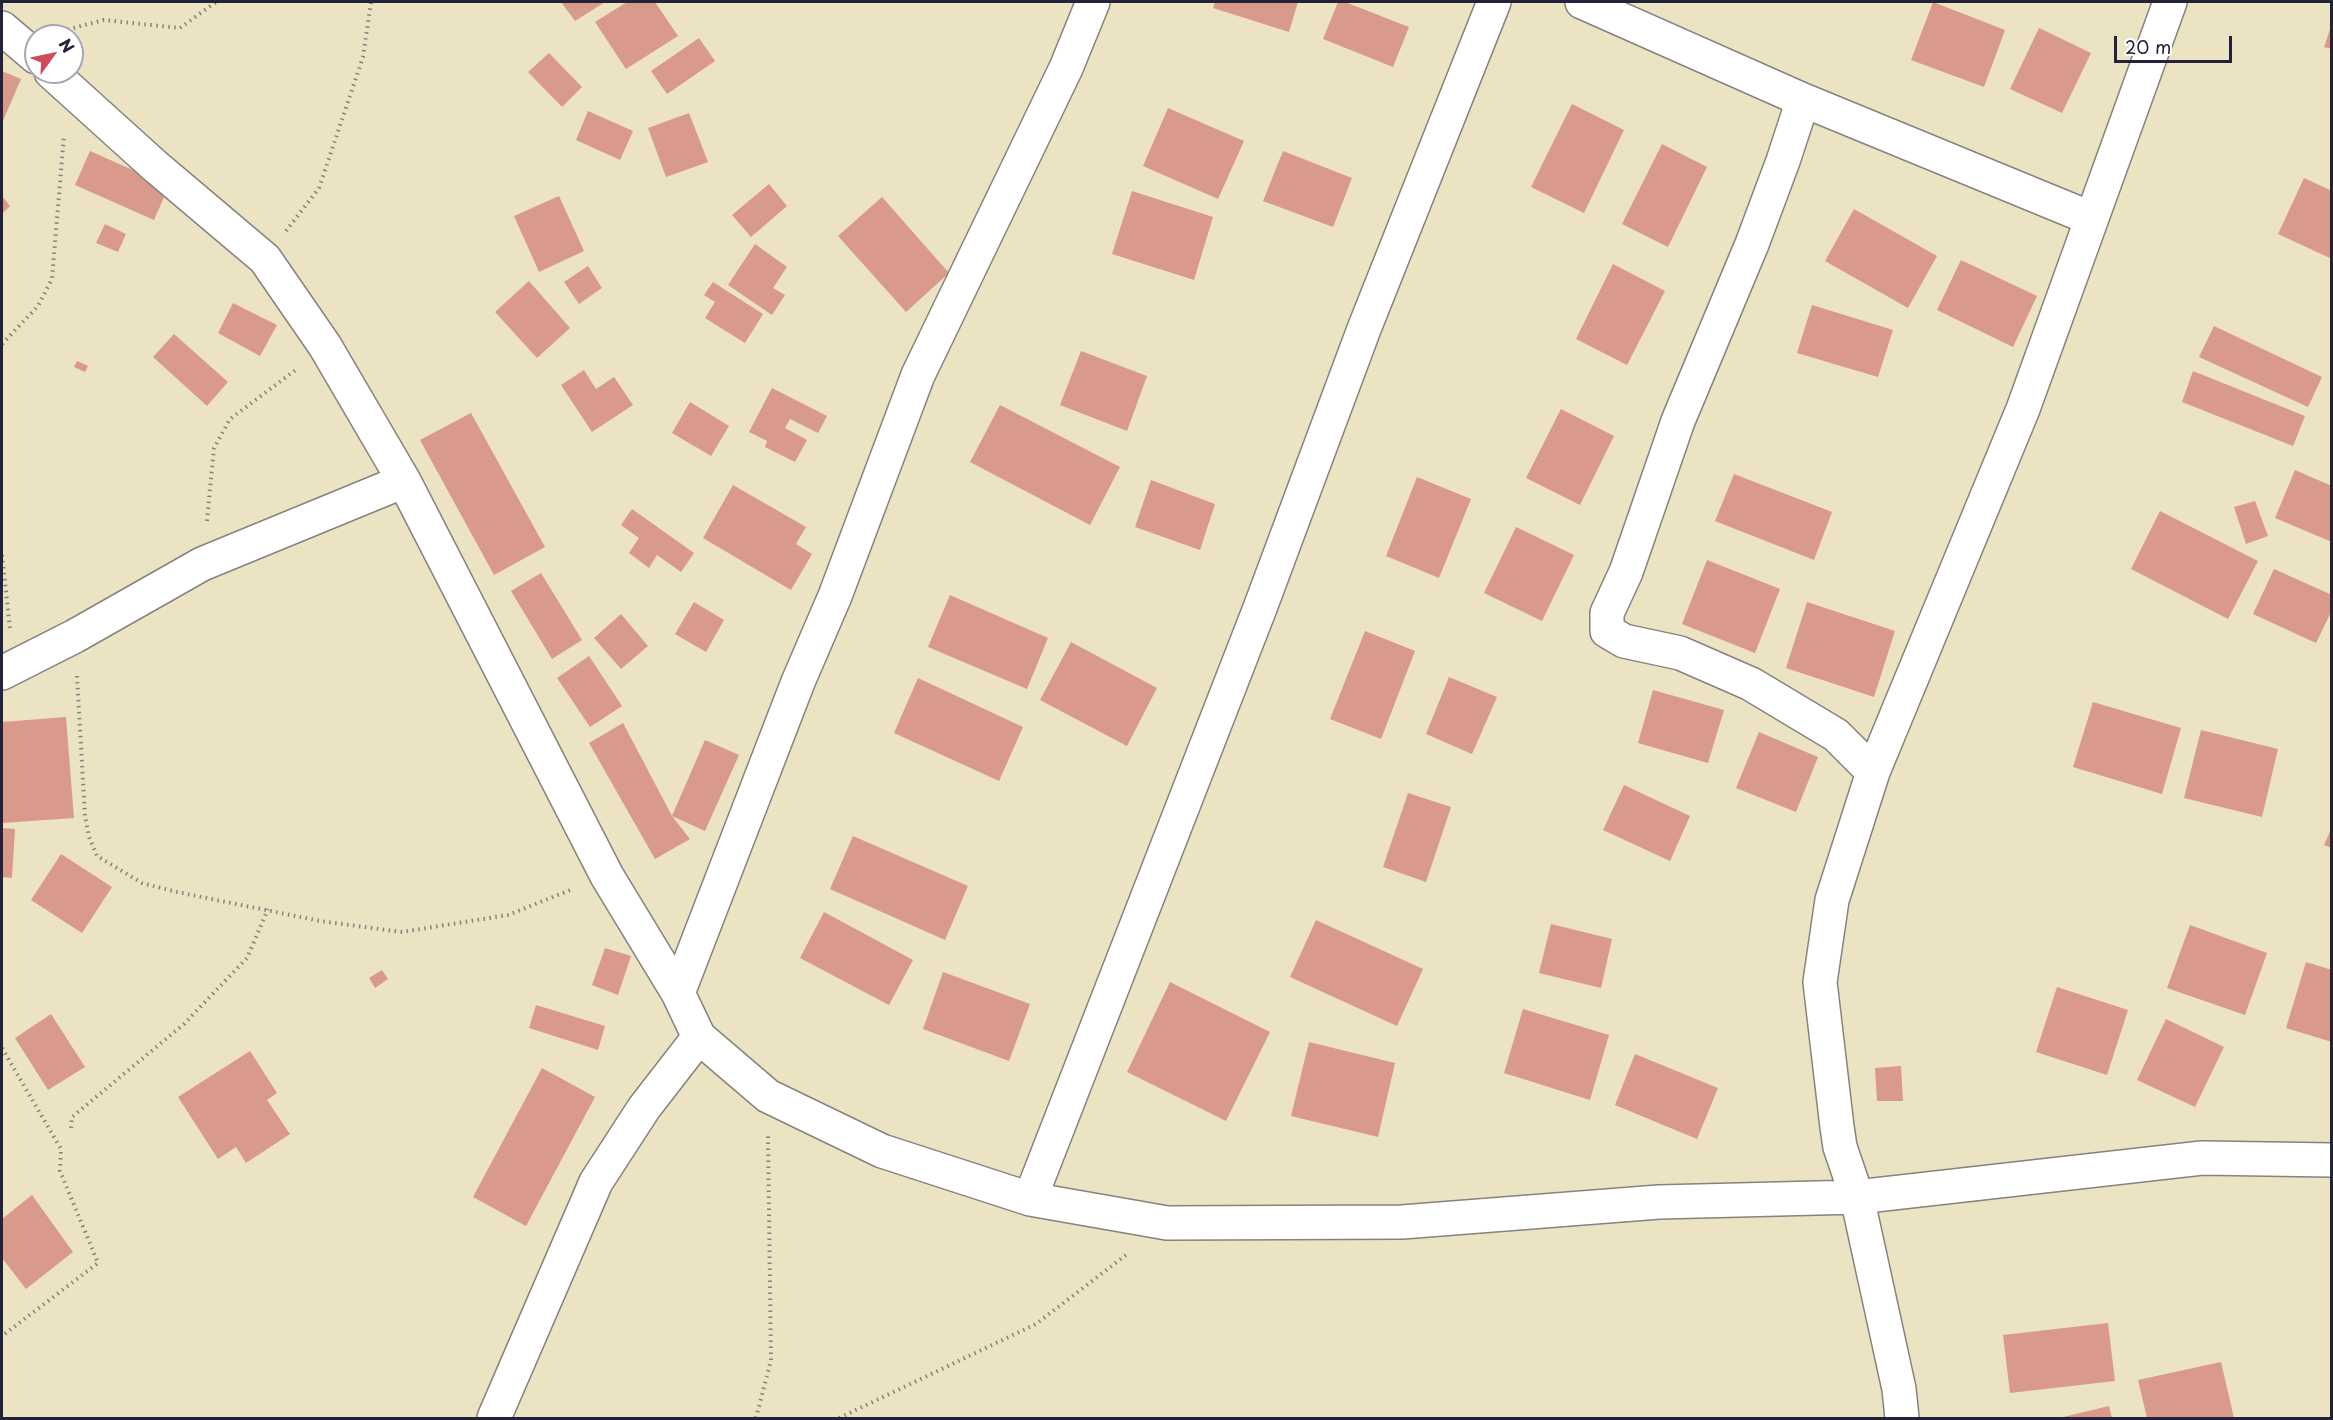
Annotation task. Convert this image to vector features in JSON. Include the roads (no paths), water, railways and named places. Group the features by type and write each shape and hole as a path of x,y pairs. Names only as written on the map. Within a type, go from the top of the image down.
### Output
{"street":[{"path":"678,993 798,682 835,596 918,375 1066,68 1093,2"},
{"path":"1030,1199 1213,729 1364,329 1494,2"},
{"path":"1582,2 1803,100 2090,218"},
{"path":"1902,1419 1899,1389 1857,1197 1840,1147 1820,982 1832,900 1873,772 2023,409 2090,218 2170,2"},
{"path":"2,28 24,37"},
{"path":"63,84 265,259 325,346 404,481 607,876 678,993 699,1037 768,1096 882,1151 1030,1199 1167,1223 1402,1222 1659,1202 1857,1197 2202,1158 2331,1160"},
{"path":"1803,100 1756,234 1678,421 1626,572 1606,613 1607,631 1624,640 1680,652 1751,684 1836,735 1873,772"},
{"path":"8,671 202,564 404,481"},
{"path":"494,1419 596,1182 644,1108 699,1037"}]}
